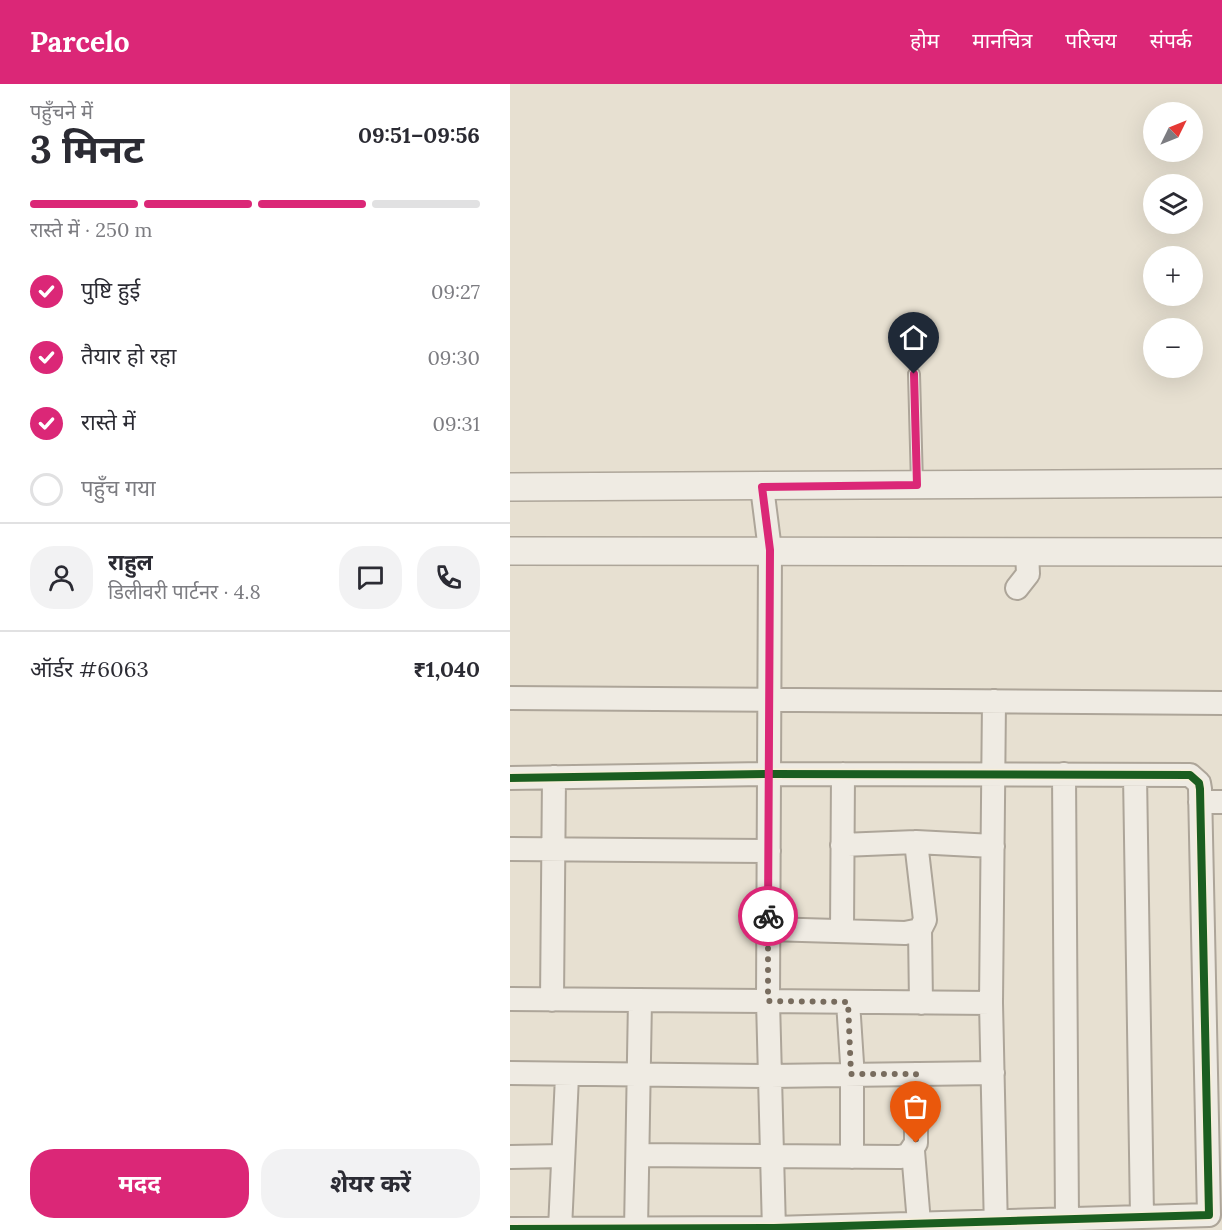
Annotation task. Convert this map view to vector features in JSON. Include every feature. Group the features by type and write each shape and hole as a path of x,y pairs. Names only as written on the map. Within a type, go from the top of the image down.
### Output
{"street":[{"path":"510,487 1222,483"},
{"path":"762,487 770,550 768,1001 774,1229"},
{"path":"510,551 1222,552"},
{"path":"1017,588 1028,574 1027,551"},
{"path":"510,698 1222,703"},
{"path":"994,701 991,1003 996,1226"},
{"path":"510,778 769,774 1190,775 1199,783 1211,802 1215,1161 1209,1222 1142,1216 1118,1223 1067,1219 996,1226 919,1223 846,1228 510,1229"},
{"path":"842,931 843,774"},
{"path":"1064,774 1067,1219"},
{"path":"1135,775 1142,1216"},
{"path":"552,1000 554,777"},
{"path":"842,845 916,842 993,846"},
{"path":"916,842 925,920 920,930 921,1003"},
{"path":"510,849 768,851"},
{"path":"768,929 905,933 920,930"},
{"path":"510,999 991,1003"},
{"path":"636,1229 640,1000"},
{"path":"848,1002 852,1156"},
{"path":"510,1073 567,1076 770,1077 993,1073"},
{"path":"916,1074 916,1143 913,1150 919,1223"},
{"path":"560,1229 567,1076"},
{"path":"638,1155 900,1157 913,1150"},
{"path":"510,1157 563,1156"}],"lane":[{"path":"914,374 917,485"}],"cycle path":[{"path":"510,778 769,774 1190,775 1199,783 1200,789 1209,1215 774,1228 510,1229"}],"way so far":[{"path":"768,916 768,1001 848,1002 851,1074 916,1074 916,1143"}],"route":[{"path":"768,916 770,550 762,487 917,485 914,374"}]}
